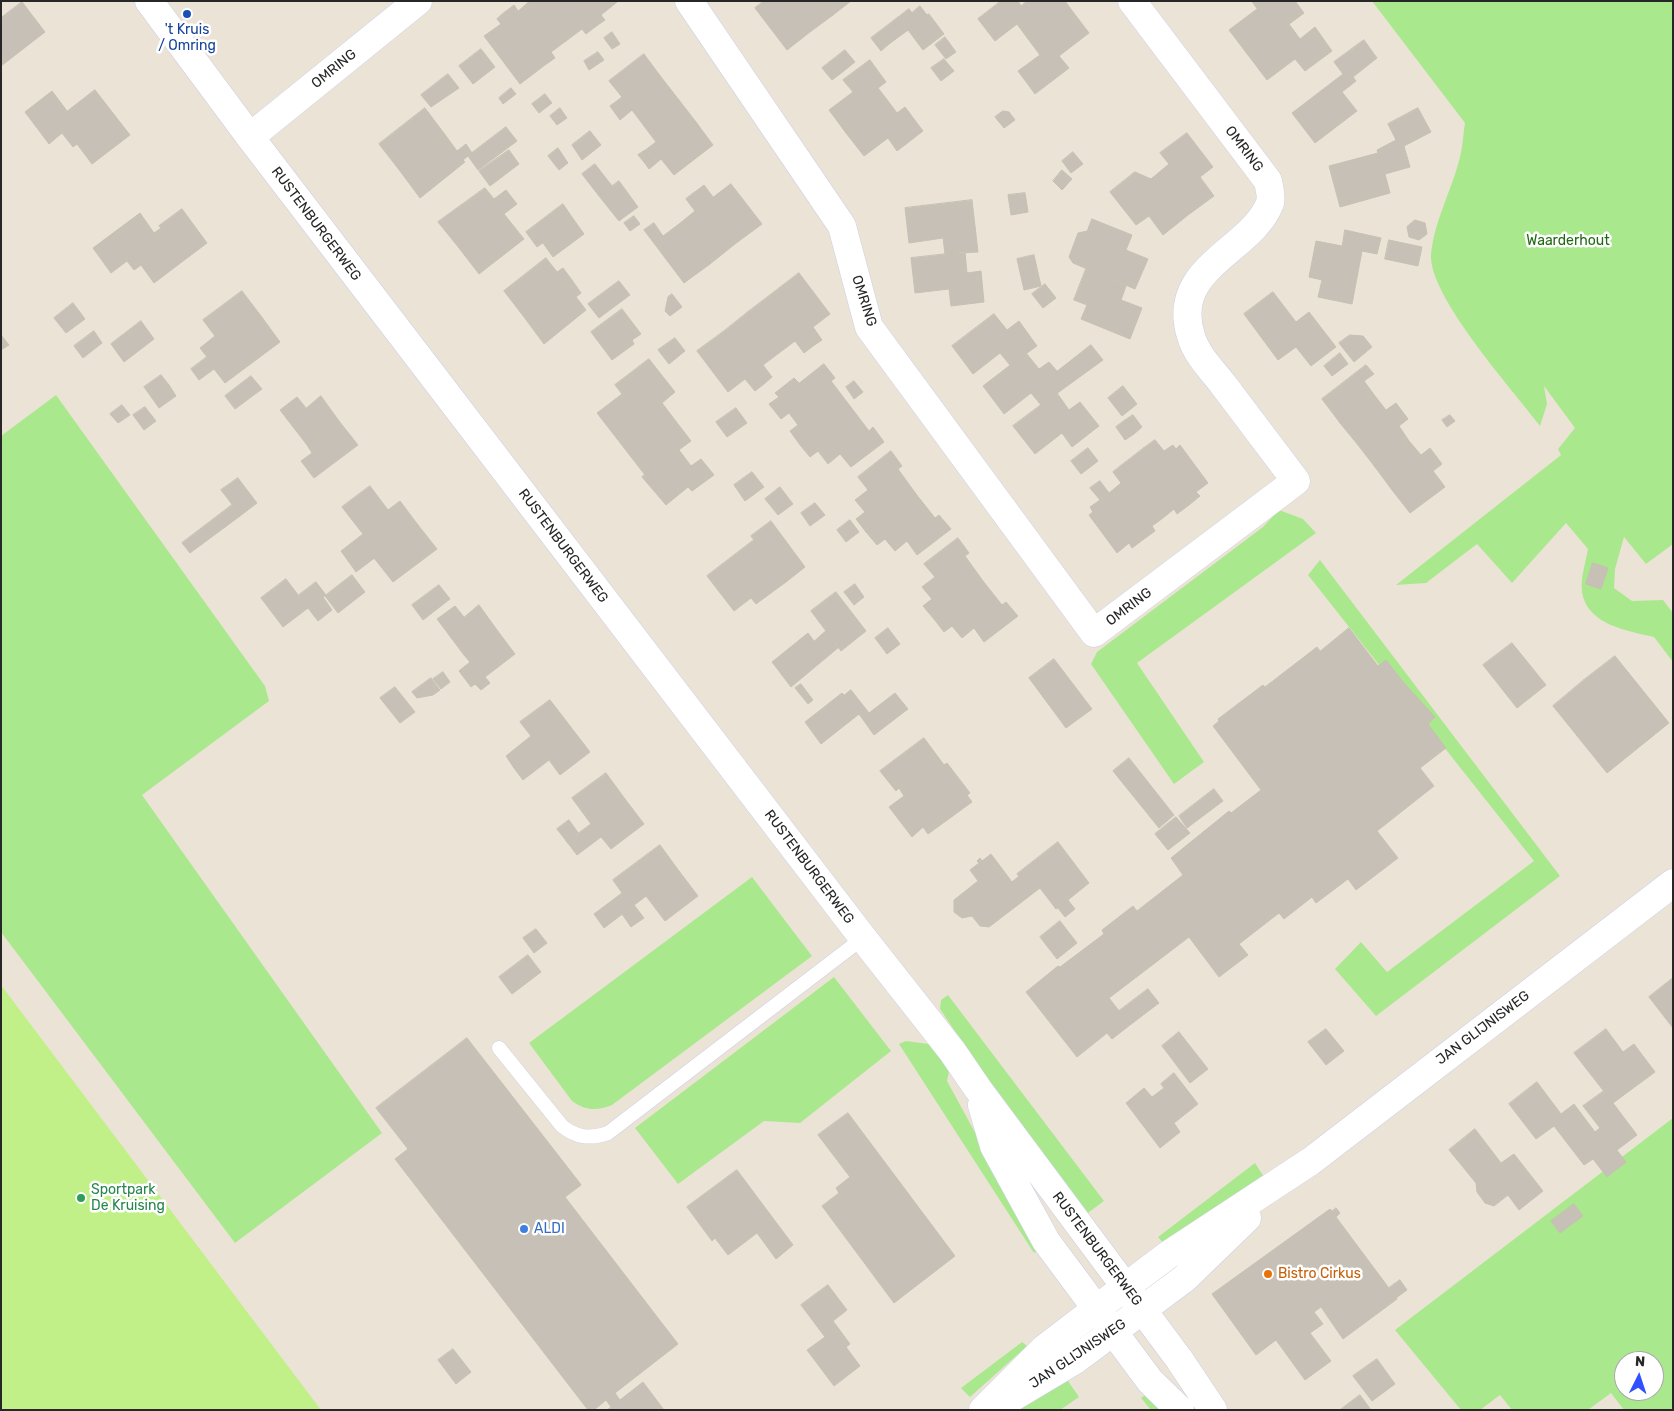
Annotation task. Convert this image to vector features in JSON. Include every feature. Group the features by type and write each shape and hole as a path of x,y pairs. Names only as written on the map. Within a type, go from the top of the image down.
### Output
{"street":[{"name":"RUSTENBURGERWEG","path":"149,1 250,137 863,938 952,1051 978,1090 1214,1410"},
{"name":"OMRING","path":"250,137 418,1"},
{"name":"OMRING","path":"689,1 842,226 869,327 1094,633 1296,481 1196,348 1188,320 1189,299 1199,277 1258,221 1267,208 1271,201 1268,181 1132,1"},
{"name":"JAN GLIJNISWEG","path":"983,1410 1045,1348 1096,1308 1168,1255 1293,1173 1673,883"},
{"name":"RUSTENBURGERWEG","path":"978,1090 994,1146 1046,1241 1150,1381 1180,1410"},
{"name":"JAN GLIJNISWEG","path":"991,1410 1075,1360 1185,1278 1293,1173"}],"lane":[{"path":"499,1048 562,1126 572,1134 596,1137 608,1133 863,938"}],"green space":[{"name":"Waarderhout","path":"1372,1 1673,1 1673,544 1646,564 1624,537 1615,569 1614,588 1632,601 1663,600 1673,613 1673,662 1654,637 1610,625 1592,612 1585,603 1582,592 1582,576 1588,549 1566,523 1512,583 1477,544 1426,583 1396,585 1561,455 1558,449 1575,428 1544,386 1547,404 1540,426 1475,343 1443,294 1434,273 1431,255 1439,218 1457,169 1465,123"},
{"path":"56,395 265,686 269,701 142,795 382,1133 235,1243 1,932 1,436"},
{"path":"1279,510 1303,519 1316,533 1137,663 1204,762 1174,784 1091,664 1097,652 1263,527"},
{"path":"1320,560 1560,876 1376,1016 1335,969 1361,942 1387,972 1534,861 1308,575"},
{"path":"752,877 812,956 612,1105 592,1109 582,1107 572,1101 529,1043"},
{"path":"834,977 891,1051 800,1123 764,1121 678,1184 635,1128"},
{"name":"Sportpark De Kruising","path":"1,985 321,1410 1,1410"},
{"path":"948,995 1104,1201 1081,1218 940,1009 941,1000"},
{"path":"906,1041 936,1045 950,1066 947,1081 1039,1250 1034,1253 899,1044"},
{"path":"1673,1118 1673,1410 1624,1410 1617,1401 1664,1401 1664,1351 1614,1351 1614,1397 1611,1393 1588,1410 1512,1410 1500,1395 1480,1410 1461,1410 1395,1330"},
{"path":"1255,1163 1264,1177 1163,1243 1158,1237"},
{"path":"1022,1342 1027,1346 970,1397 961,1388"},
{"path":"1066,1378 1079,1397 1060,1410 1017,1410"},
{"path":"1148,1393 1163,1410 1151,1410 1141,1398"}],"building":[{"path":"530,1 536,1 566,41 551,52 555,58 545,65 505,12 514,5 518,11"},
{"path":"536,1 576,1 595,27 586,34 582,29 566,41"},
{"path":"576,1 617,2 601,15 605,20 595,27"},
{"path":"764,1 786,1 810,32 787,50 755,8"},
{"path":"786,1 822,1 833,15 810,32"},
{"path":"822,1 851,1 833,15"},
{"path":"1001,1 1018,1 1021,6 1027,1 1065,1 1070,8 1028,39 1017,24 995,41 978,19"},
{"path":"1252,1 1295,1 1304,13 1248,55 1229,30 1257,9"},
{"path":"22,2 45,32 1,66 1,18"},
{"path":"920,6 927,15 919,22 912,13"},
{"path":"1070,8 1089,33 1059,56 1069,68 1035,94 1018,71 1040,55 1028,39"},
{"path":"909,9 919,22 889,44 879,32"},
{"path":"505,12 545,65 520,84 484,36 501,24 497,19"},
{"path":"929,14 944,34 923,50 908,30"},
{"path":"1289,24 1300,39 1315,27 1332,51 1305,71 1295,59 1267,80 1248,55"},
{"path":"612,32 620,44 612,49 604,38"},
{"path":"879,32 889,44 881,51 871,38"},
{"path":"945,37 956,52 946,59 935,45"},
{"path":"1364,40 1377,58 1353,77 1356,81 1342,92 1357,111 1315,143 1292,113 1343,74 1334,62"},
{"path":"481,49 495,67 473,84 459,66"},
{"path":"845,50 855,62 840,74 831,61"},
{"path":"598,52 604,60 589,70 584,61"},
{"path":"644,54 661,77 615,113 610,106 622,97 609,81"},
{"path":"944,59 954,71 941,81 931,68"},
{"path":"870,60 886,82 878,88 888,101 846,133 829,110 853,92 843,80"},
{"path":"831,61 840,74 832,80 822,68"},
{"path":"448,74 459,88 431,107 421,95"},
{"path":"661,77 679,100 644,126 632,110 620,120 615,113"},
{"path":"511,88 516,94 503,104 499,98"},
{"path":"95,90 130,135 92,164 77,144 73,147 62,133 49,144 25,112 52,91 67,111"},
{"path":"545,94 552,103 539,113 532,104"},
{"path":"679,100 696,122 649,158 644,151 656,142 644,126"},
{"path":"888,101 897,113 905,107 923,131 897,151 888,138 864,156 846,133"},
{"path":"425,108 446,136 400,171 379,144"},
{"path":"560,108 567,118 557,125 550,116"},
{"path":"1418,108 1431,132 1404,146 1410,167 1385,174 1390,193 1340,207 1329,166 1378,153 1377,150 1396,140 1388,124"},
{"path":"1003,111 1009,112 1015,120 1004,128 995,117"},
{"path":"696,122 713,145 674,175 661,159 654,165 649,158"},
{"path":"506,127 517,141 478,170 468,156"},
{"path":"590,131 601,145 582,160 572,145"},
{"path":"1187,133 1213,167 1200,177 1214,196 1188,215 1157,174 1169,164 1160,153"},
{"path":"446,136 457,151 466,144 472,153 463,160 465,162 420,198 400,171"},
{"path":"558,148 568,163 559,170 548,156"},
{"path":"509,150 519,164 490,186 479,171"},
{"path":"644,151 649,158 644,162 638,155"},
{"path":"1073,152 1083,164 1071,173 1062,161"},
{"path":"649,158 654,165 649,169 644,162"},
{"path":"595,164 612,186 599,196 582,174"},
{"path":"1062,170 1072,179 1062,190 1053,181"},
{"path":"1135,172 1151,179 1157,174 1188,215 1163,235 1149,216 1136,225 1110,192"},
{"path":"619,181 638,207 619,221 599,196"},
{"path":"731,184 762,224 735,244 695,192 704,185 713,197"},
{"path":"485,188 494,199 506,190 517,204 459,248 438,222"},
{"path":"695,192 735,244 710,264 679,224 695,211 686,199"},
{"path":"1025,193 1028,212 1011,215 1008,195"},
{"path":"972,200 978,252 945,254 943,238 909,243 905,208"},
{"path":"563,204 574,220 566,226 555,210"},
{"path":"182,209 207,243 154,283 141,265 134,270 127,261 111,273 93,248 140,213 154,233 161,228 159,226"},
{"path":"555,210 566,226 537,247 526,232"},
{"path":"504,214 524,239 479,274 459,248"},
{"path":"634,216 640,224 630,231 624,223"},
{"path":"1092,219 1132,235 1126,250 1148,259 1135,289 1073,263 1069,257 1078,233 1087,231"},
{"path":"574,220 584,234 553,257 543,243"},
{"path":"1415,220 1425,223 1427,234 1419,240 1409,237 1407,227"},
{"path":"654,223 663,236 679,224 710,264 684,283 644,230"},
{"path":"1345,230 1381,238 1377,254 1362,251 1352,304 1318,297 1322,280 1309,277 1316,241 1342,246"},
{"path":"1389,240 1422,247 1418,266 1385,259"},
{"path":"965,252 967,273 981,271 984,302 951,306 949,289 915,293 911,258"},
{"path":"1034,255 1041,286 1024,290 1017,259"},
{"path":"546,258 557,272 563,268 572,280 524,317 504,291"},
{"path":"1086,269 1126,286 1121,300 1142,308 1130,339 1081,319 1087,305 1074,300"},
{"path":"799,273 830,314 813,327 822,340 813,346 773,293"},
{"path":"572,280 581,293 576,297 586,310 544,344 524,317"},
{"path":"619,281 630,295 599,318 588,304"},
{"path":"1045,284 1056,298 1043,308 1032,294"},
{"path":"242,291 261,316 207,357 200,348 215,336 203,320"},
{"path":"1273,292 1296,322 1309,312 1336,347 1311,366 1296,347 1278,360 1244,314"},
{"path":"773,293 813,346 804,353 795,341 779,353 748,312"},
{"path":"672,294 682,307 670,316 665,311 668,297"},
{"path":"73,303 85,319 66,333 54,318"},
{"path":"622,309 641,334 632,340 634,344 612,360 591,332"},
{"path":"748,312 779,353 763,365 772,377 764,384 723,332"},
{"path":"994,314 1007,330 1019,321 1037,346 1010,365 1000,353 973,374 952,346"},
{"path":"261,316 280,342 225,383 214,369 199,380 191,369"},
{"path":"141,321 154,339 124,362 111,344"},
{"path":"94,331 102,343 83,358 74,346"},
{"path":"723,332 764,384 755,391 745,379 728,392 697,351"},
{"path":"1,335 9,345 1,350"},
{"path":"1350,335 1363,336 1372,347 1354,362 1339,343"},
{"path":"675,338 685,351 669,364 658,350"},
{"path":"1091,345 1103,360 1041,405 1031,393 1004,414 983,386 1026,353 1039,369 1049,362 1057,371"},
{"path":"1340,353 1348,364 1332,376 1324,366"},
{"path":"649,359 675,392 662,403 691,441 645,475 597,413 622,394 615,385"},
{"path":"824,364 835,378 831,381 850,406 800,445 790,431 798,425 789,413 781,419 769,404 779,397 775,393 794,378 799,383"},
{"path":"1366,365 1374,374 1364,381 1375,396 1340,423 1322,399"},
{"path":"161,375 169,385 152,398 144,387"},
{"path":"251,376 262,389 235,409 225,396"},
{"path":"854,381 863,392 854,399 846,387"},
{"path":"169,385 176,396 159,408 152,398"},
{"path":"1123,386 1137,404 1122,416 1108,398"},
{"path":"1057,393 1069,410 1080,402 1099,426 1072,447 1062,433 1035,454 1013,426"},
{"path":"321,396 339,421 307,445 280,410 297,397 306,408"},
{"path":"1375,396 1386,410 1396,403 1402,411 1358,445 1340,423"},
{"path":"122,405 130,415 118,423 110,414"},
{"path":"850,406 869,431 873,427 884,442 851,467 840,454 828,464 818,451 810,457 800,445"},
{"path":"145,407 156,421 144,430 133,415"},
{"path":"736,408 747,423 727,437 716,422"},
{"path":"1402,411 1408,419 1399,426 1409,441 1375,467 1358,445"},
{"path":"1133,415 1142,427 1134,434 1124,421"},
{"path":"1450,415 1455,421 1447,427 1442,420"},
{"path":"339,421 358,445 314,478 301,461 312,453 307,445"},
{"path":"1124,421 1134,434 1125,440 1116,427"},
{"path":"1155,440 1164,451 1173,445 1176,449 1180,445 1208,483 1196,492 1200,496 1189,505 1144,448"},
{"path":"1409,441 1421,455 1430,448 1436,456 1392,490 1375,467"},
{"path":"1088,448 1098,461 1089,468 1079,455"},
{"path":"1144,448 1189,505 1177,514 1174,509 1163,518 1122,465"},
{"path":"679,450 691,466 701,459 714,475 692,491 688,487 666,505 642,477"},
{"path":"891,451 902,466 898,469 916,494 866,532 856,519 865,512 855,500 868,490 858,477"},
{"path":"1079,455 1089,468 1081,474 1071,461"},
{"path":"1436,456 1442,464 1433,471 1445,487 1410,513 1392,490"},
{"path":"1122,465 1163,518 1152,526 1155,531 1144,539 1109,493 1121,483 1113,472"},
{"path":"752,472 764,487 745,501 734,485"},
{"path":"238,478 247,490 231,503 221,490"},
{"path":"1100,481 1144,539 1132,548 1129,543 1117,553 1089,515 1093,512 1090,507 1100,500 1090,488"},
{"path":"370,486 388,510 400,501 418,525 356,572 341,551 363,534 342,507"},
{"path":"780,487 793,504 778,515 765,499"},
{"path":"247,490 257,503 240,516 231,503"},
{"path":"916,494 935,518 939,515 951,529 917,555 907,541 895,551 885,539 877,545 866,532"},
{"path":"815,503 825,515 810,526 801,513"},
{"path":"232,505 240,516 190,553 182,543"},
{"path":"850,520 859,532 846,542 837,530"},
{"path":"771,521 805,567 786,582 751,536"},
{"path":"418,525 437,549 393,582 374,558"},
{"path":"958,538 969,553 965,556 983,581 934,619 923,606 932,599 922,587 935,577 924,564"},
{"path":"754,540 786,582 756,604 751,598 734,611 707,576"},
{"path":"1593,563 1608,568 1601,589 1586,584"},
{"path":"352,575 365,592 338,613 325,596"},
{"path":"286,579 308,608 283,627 261,598"},
{"path":"983,581 1002,605 1006,602 1018,616 984,642 974,628 962,638 952,626 944,632 934,619"},
{"path":"316,582 326,595 308,608 299,595"},
{"path":"855,584 864,597 854,605 844,592"},
{"path":"439,585 450,599 423,620 412,605"},
{"path":"836,592 866,631 841,651 811,611"},
{"path":"323,597 332,610 318,621 308,608"},
{"path":"479,605 497,630 464,655 437,619 455,606 464,617"},
{"path":"888,628 900,644 887,654 875,638"},
{"path":"1349,628 1378,666 1386,660 1435,717 1428,724 1446,748 1420,768 1434,786 1377,831 1398,858 1356,890 1348,879 1316,903 1312,897 1284,919 1279,913 1239,944 1248,955 1219,977 1189,937 1109,998 1130,1025 1112,1039 1107,1033 1077,1057 1026,992 1058,966 1060,967 1104,934 1102,930 1133,906 1137,911 1183,875 1171,858 1229,811 1231,813 1261,790 1213,726 1219,721 1218,719 1263,685 1265,687 1317,647 1320,651"},
{"path":"497,630 515,654 485,677 490,683 481,690 475,684 471,687 459,671 470,662 464,655"},
{"path":"826,631 839,647 791,687 772,662 808,633 814,641"},
{"path":"1512,643 1546,685 1517,708 1483,665"},
{"path":"1615,656 1669,723 1638,748 1584,680"},
{"path":"1054,659 1092,709 1066,728 1029,678"},
{"path":"443,672 450,682 441,689 433,679"},
{"path":"431,678 440,690 433,695 417,698 412,692"},
{"path":"1584,680 1638,748 1607,773 1553,706"},
{"path":"801,684 813,700 808,704 795,688"},
{"path":"395,687 415,712 400,723 380,698"},
{"path":"851,690 869,713 895,693 908,709 874,735 859,714 821,744 805,722 842,693 844,695"},
{"path":"550,700 570,726 514,768 506,756 531,736 520,722"},
{"path":"570,726 590,752 560,775 549,760 523,780 514,768"},
{"path":"924,738 944,765 947,763 970,793 967,795 972,802 928,834 923,827 912,837 889,807 904,796 899,788 896,791 880,771"},
{"path":"1129,758 1174,815 1159,828 1113,771"},
{"path":"606,773 625,799 591,824 572,798"},
{"path":"1214,789 1223,801 1187,828 1179,816"},
{"path":"625,799 644,824 611,849 601,837 577,855 567,842"},
{"path":"1176,817 1190,833 1168,850 1155,834"},
{"path":"569,820 579,834 567,842 557,829"},
{"path":"1058,842 1089,883 1058,908 1056,909 1040,888 989,927 980,926 972,916 962,918 954,912 954,900 978,881 970,870 979,863 977,861 980,858 982,861 991,854 1012,882 1019,876 1017,874"},
{"path":"660,845 679,871 604,928 594,914 622,893 613,880"},
{"path":"679,871 698,896 665,921 646,896"},
{"path":"1068,900 1075,909 1065,917 1058,908"},
{"path":"634,905 644,918 631,927 622,914"},
{"path":"1060,921 1077,943 1057,959 1040,937"},
{"path":"536,929 547,943 534,953 523,938"},
{"path":"528,955 541,972 512,994 499,977"},
{"path":"1673,978 1673,1028 1649,997"},
{"path":"1148,989 1159,1003 1130,1025 1119,1011"},
{"path":"1326,1029 1344,1051 1326,1065 1308,1042"},
{"path":"1606,1029 1623,1052 1634,1044 1655,1072 1613,1103 1574,1053"},
{"path":"1179,1032 1208,1069 1190,1083 1162,1046"},
{"path":"467,1038 579,1182 581,1185 565,1197 678,1344 615,1393 620,1400 643,1382 664,1410 607,1410 611,1407 606,1400 594,1410 588,1410 395,1159 408,1149 376,1108"},
{"path":"1174,1073 1198,1104 1174,1123 1180,1132 1160,1148 1126,1103 1144,1088 1152,1097 1164,1088 1161,1084"},
{"path":"1537,1082 1561,1114 1574,1104 1595,1132 1600,1128 1626,1162 1607,1177 1593,1159 1584,1165 1554,1126 1536,1139 1509,1104"},
{"path":"1604,1091 1637,1135 1617,1150 1583,1106"},
{"path":"848,1113 955,1256 894,1303 822,1206 839,1193 836,1188 850,1177 818,1135"},
{"path":"1475,1129 1501,1163 1514,1154 1543,1191 1519,1210 1508,1195 1494,1206 1485,1203 1477,1192 1476,1183 1449,1150"},
{"path":"737,1170 793,1245 776,1259 757,1233 728,1255 715,1238 712,1241 687,1207"},
{"path":"1574,1204 1583,1216 1560,1233 1551,1221"},
{"path":"1336,1208 1340,1213 1336,1217 1397,1299 1343,1339 1321,1307 1314,1312 1323,1324 1310,1333 1331,1361 1305,1380 1276,1340 1256,1355 1212,1294 1330,1209 1332,1211"},
{"path":"1400,1280 1407,1290 1396,1298 1389,1288"},
{"path":"828,1285 847,1310 833,1321 850,1344 846,1347 860,1366 834,1386 807,1350 825,1337 801,1305"},
{"path":"453,1349 471,1372 456,1384 438,1360"},
{"path":"1377,1359 1395,1384 1372,1401 1353,1376"},
{"path":"1360,1395 1371,1410 1340,1410"}],"place":[{"name":"'t Kruis / Omring","path":"187,14"},
{"name":"Sportpark De Kruising","path":"81,1198"},
{"name":"ALDI","path":"524,1229"},
{"name":"Bistro Cirkus","path":"1268,1274"}]}
